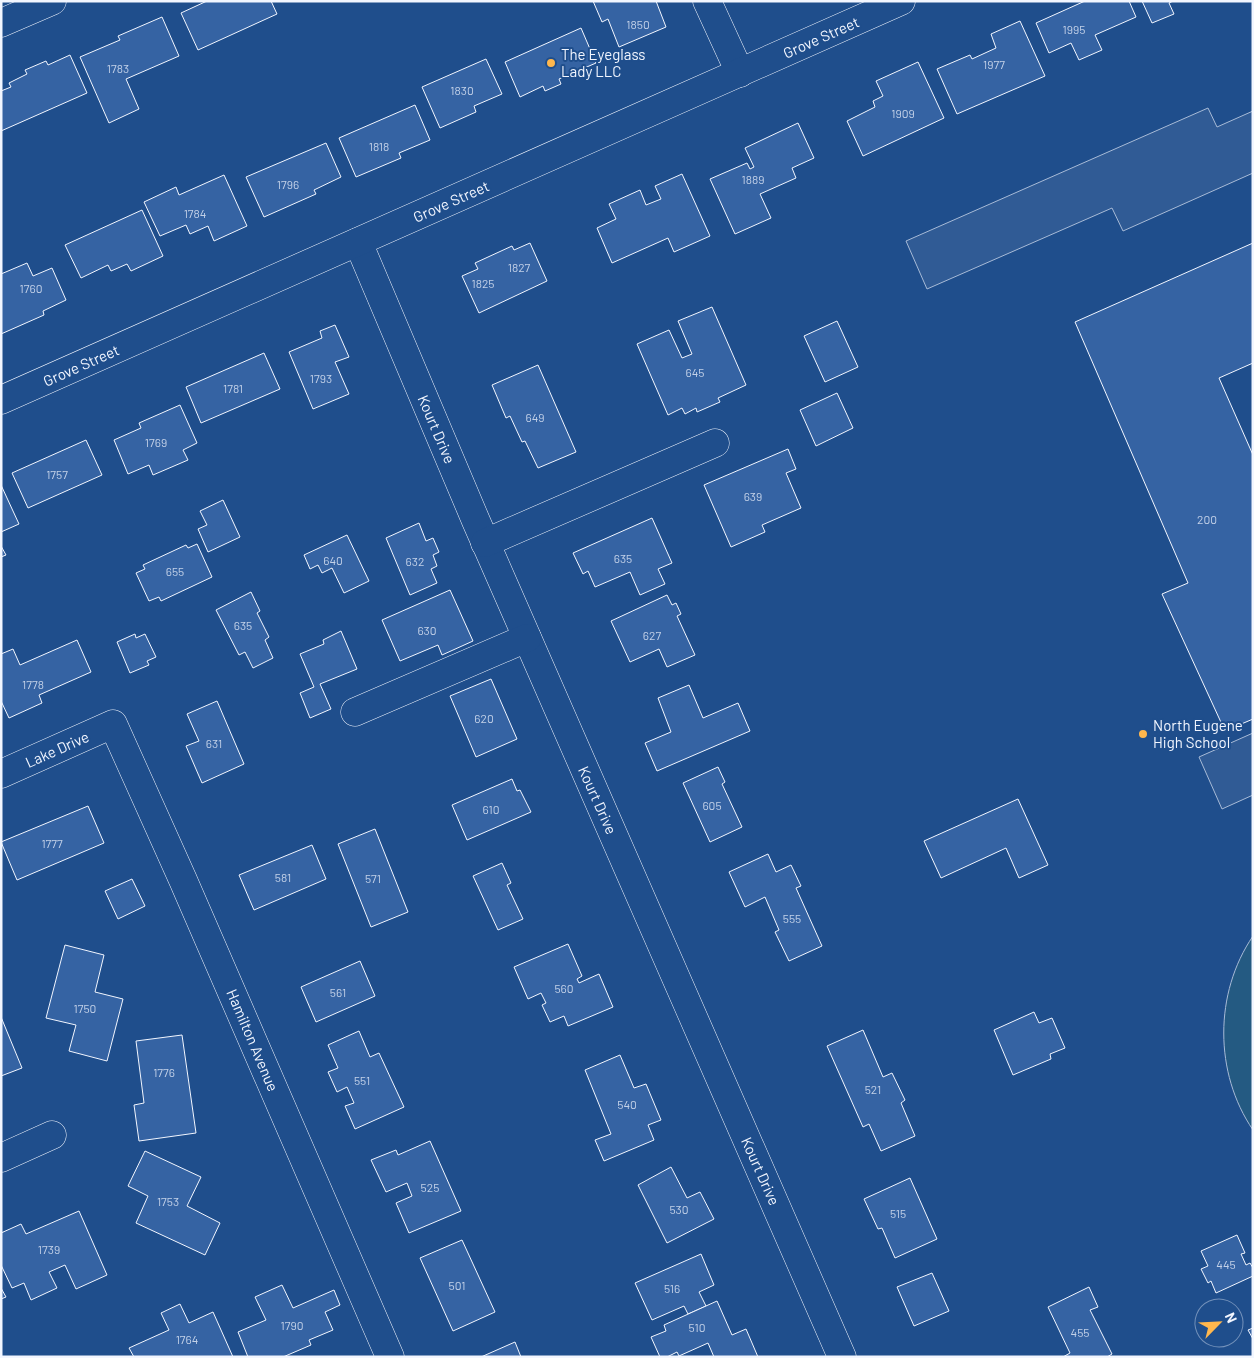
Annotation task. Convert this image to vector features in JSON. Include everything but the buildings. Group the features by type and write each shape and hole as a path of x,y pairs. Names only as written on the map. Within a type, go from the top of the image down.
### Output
{"street":[{"path":"1,24 52,1"},
{"path":"707,1 740,73"},
{"name":"Grove Street","path":"1,400 901,1"},
{"name":"Kourt Drive","path":"358,242 485,543 842,1357"},
{"path":"485,543 715,443"},
{"path":"355,712 527,638"},
{"name":"Lake Drive","path":"1,774 113,724"},
{"name":"Hamilton Avenue","path":"113,724 183,880 390,1357"},
{"path":"1,1158 52,1135"}],"shaded area":[{"path":"1208,108 1217,127 1253,111 1253,173 1123,231 1112,208 927,289 906,241"},
{"path":"1253,733 1253,795 1222,809 1199,757"},
{"path":"1253,936 1253,1130 1240,1108 1231,1084 1226,1059 1224,1033 1226,1007 1231,982 1240,958"}],"place":[{"name":"The Eyeglass Lady LLC","path":"551,63"},
{"name":"North Eugene High School","path":"1143,734"}]}
